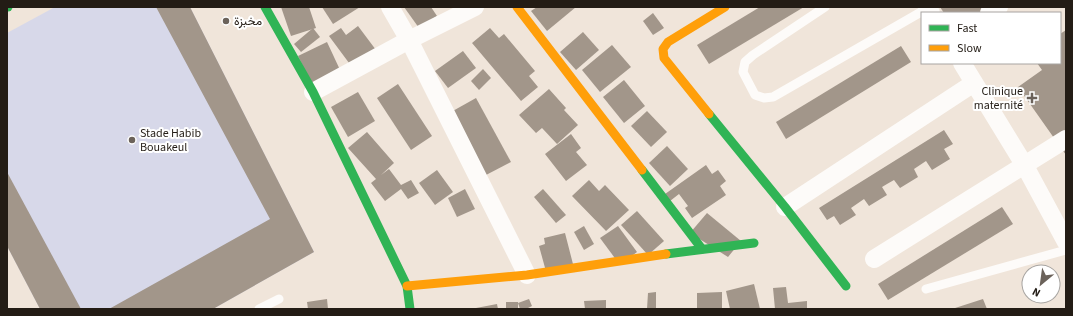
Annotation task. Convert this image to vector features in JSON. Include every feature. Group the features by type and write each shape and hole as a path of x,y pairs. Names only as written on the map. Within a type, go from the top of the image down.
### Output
{"street":[{"path":"266,7 313,92 407,286 410,309"},
{"path":"390,7 409,40 527,275"},
{"path":"313,92 409,40 475,7"},
{"path":"517,7 702,249"},
{"path":"725,7 668,42 664,46 662,52 664,58 785,207 846,286"},
{"path":"963,64 1025,166 1066,242"},
{"path":"785,207 974,83"},
{"path":"874,259 1066,140"},
{"path":"407,286 527,275 702,249 754,244"}],"lane":[{"path":"825,7 753,55 745,62 743,72 755,95 764,98 773,97 921,14"},
{"path":"926,288 1066,250"},
{"path":"259,309 279,299"}],"shaded area":[{"name":"Stade Habib Bouakeul","path":"55,7 190,7 314,252 213,309 40,309 7,246 7,33"}],"building":[{"path":"156,7 190,7 314,252 213,309 109,309 270,219"},
{"path":"281,7 309,7 316,28 291,36"},
{"path":"322,7 360,7 333,24"},
{"path":"404,7 431,7 437,16 419,28"},
{"path":"537,7 576,7 547,31 531,11"},
{"path":"760,7 804,7 709,64 697,45"},
{"path":"940,7 998,7 991,12 943,12"},
{"path":"653,13 664,28 653,35 643,21"},
{"path":"358,26 376,50 352,67 329,36 341,28 346,35"},
{"path":"313,28 320,37 301,52 294,44"},
{"path":"490,28 499,38 504,34 535,71 529,76 538,87 521,101 472,43"},
{"path":"1066,30 1066,155 1018,87 1042,70 1038,64 1061,64 1061,33"},
{"path":"583,32 599,50 576,70 560,52"},
{"path":"327,42 341,72 312,85 298,56"},
{"path":"612,45 631,67 600,92 582,70"},
{"path":"901,46 911,62 786,139 776,122"},
{"path":"463,51 476,68 448,88 435,71"},
{"path":"483,69 491,78 479,90 471,81"},
{"path":"624,80 645,106 624,123 603,97"},
{"path":"398,84 432,136 411,150 377,98"},
{"path":"549,89 566,108 564,110 578,125 557,144 542,128 536,133 519,115"},
{"path":"358,92 375,121 348,137 331,107"},
{"path":"476,98 511,162 486,175 451,112"},
{"path":"647,111 667,132 651,147 631,126"},
{"path":"944,130 953,144 944,149 950,159 932,170 926,161 914,169 918,177 900,188 894,180 882,187 887,195 869,206 864,199 851,208 856,215 840,225 834,216 827,220 819,208"},
{"path":"367,132 394,163 381,175 389,169 401,185 411,180 419,193 408,199 401,189 385,201 371,183 376,179 348,148"},
{"path":"571,134 581,148 576,152 587,165 566,181 545,154"},
{"path":"667,146 688,169 670,186 649,163"},
{"path":"706,165 712,174 718,170 726,181 720,186 726,195 692,218 685,208 688,206 679,194 670,201 665,194"},
{"path":"437,170 453,192 435,205 419,183"},
{"path":"7,172 81,309 40,309 7,246"},
{"path":"589,180 599,191 605,185 629,210 606,231 572,196"},
{"path":"465,189 475,209 457,217 448,198"},
{"path":"543,189 566,215 556,223 534,197"},
{"path":"1002,207 1013,224 888,300 878,284"},
{"path":"637,211 664,241 648,255 621,225"},
{"path":"707,213 741,241 728,257 690,233"},
{"path":"584,226 594,244 584,250 574,232"},
{"path":"618,226 637,252 620,265 600,238"},
{"path":"565,233 574,268 547,275 539,246 545,244 544,238"},
{"path":"754,284 760,309 730,309 726,291"},
{"path":"786,287 788,303 807,301 807,309 775,309 773,288"},
{"path":"656,292 656,309 647,309 648,293"},
{"path":"722,292 722,309 697,309 697,293"},
{"path":"327,299 328,309 308,309 307,302"},
{"path":"529,299 532,306 526,309 520,309 518,303"},
{"path":"983,299 987,309 952,309"},
{"path":"606,300 606,309 585,309 584,301"},
{"path":"506,302 518,302 518,309 506,309"},
{"path":"497,304 498,309 476,309 476,308"}],"traffic: fast":[{"path":"265,7 313,92 407,286 410,309"},
{"path":"709,114 785,207 846,286"},
{"path":"642,170 702,249"},
{"path":"666,254 754,243"}],"traffic: slow":[{"path":"517,7 642,170"},
{"path":"709,114 664,58 663,49 668,42 725,7"},
{"path":"407,286 527,275 666,254"}],"place":[{"name":"مخبزة","path":"226,21"},
{"name":"Clinique maternité","path":"1032,98"},
{"name":"Stade Habib Bouakeul","path":"132,140"}]}
